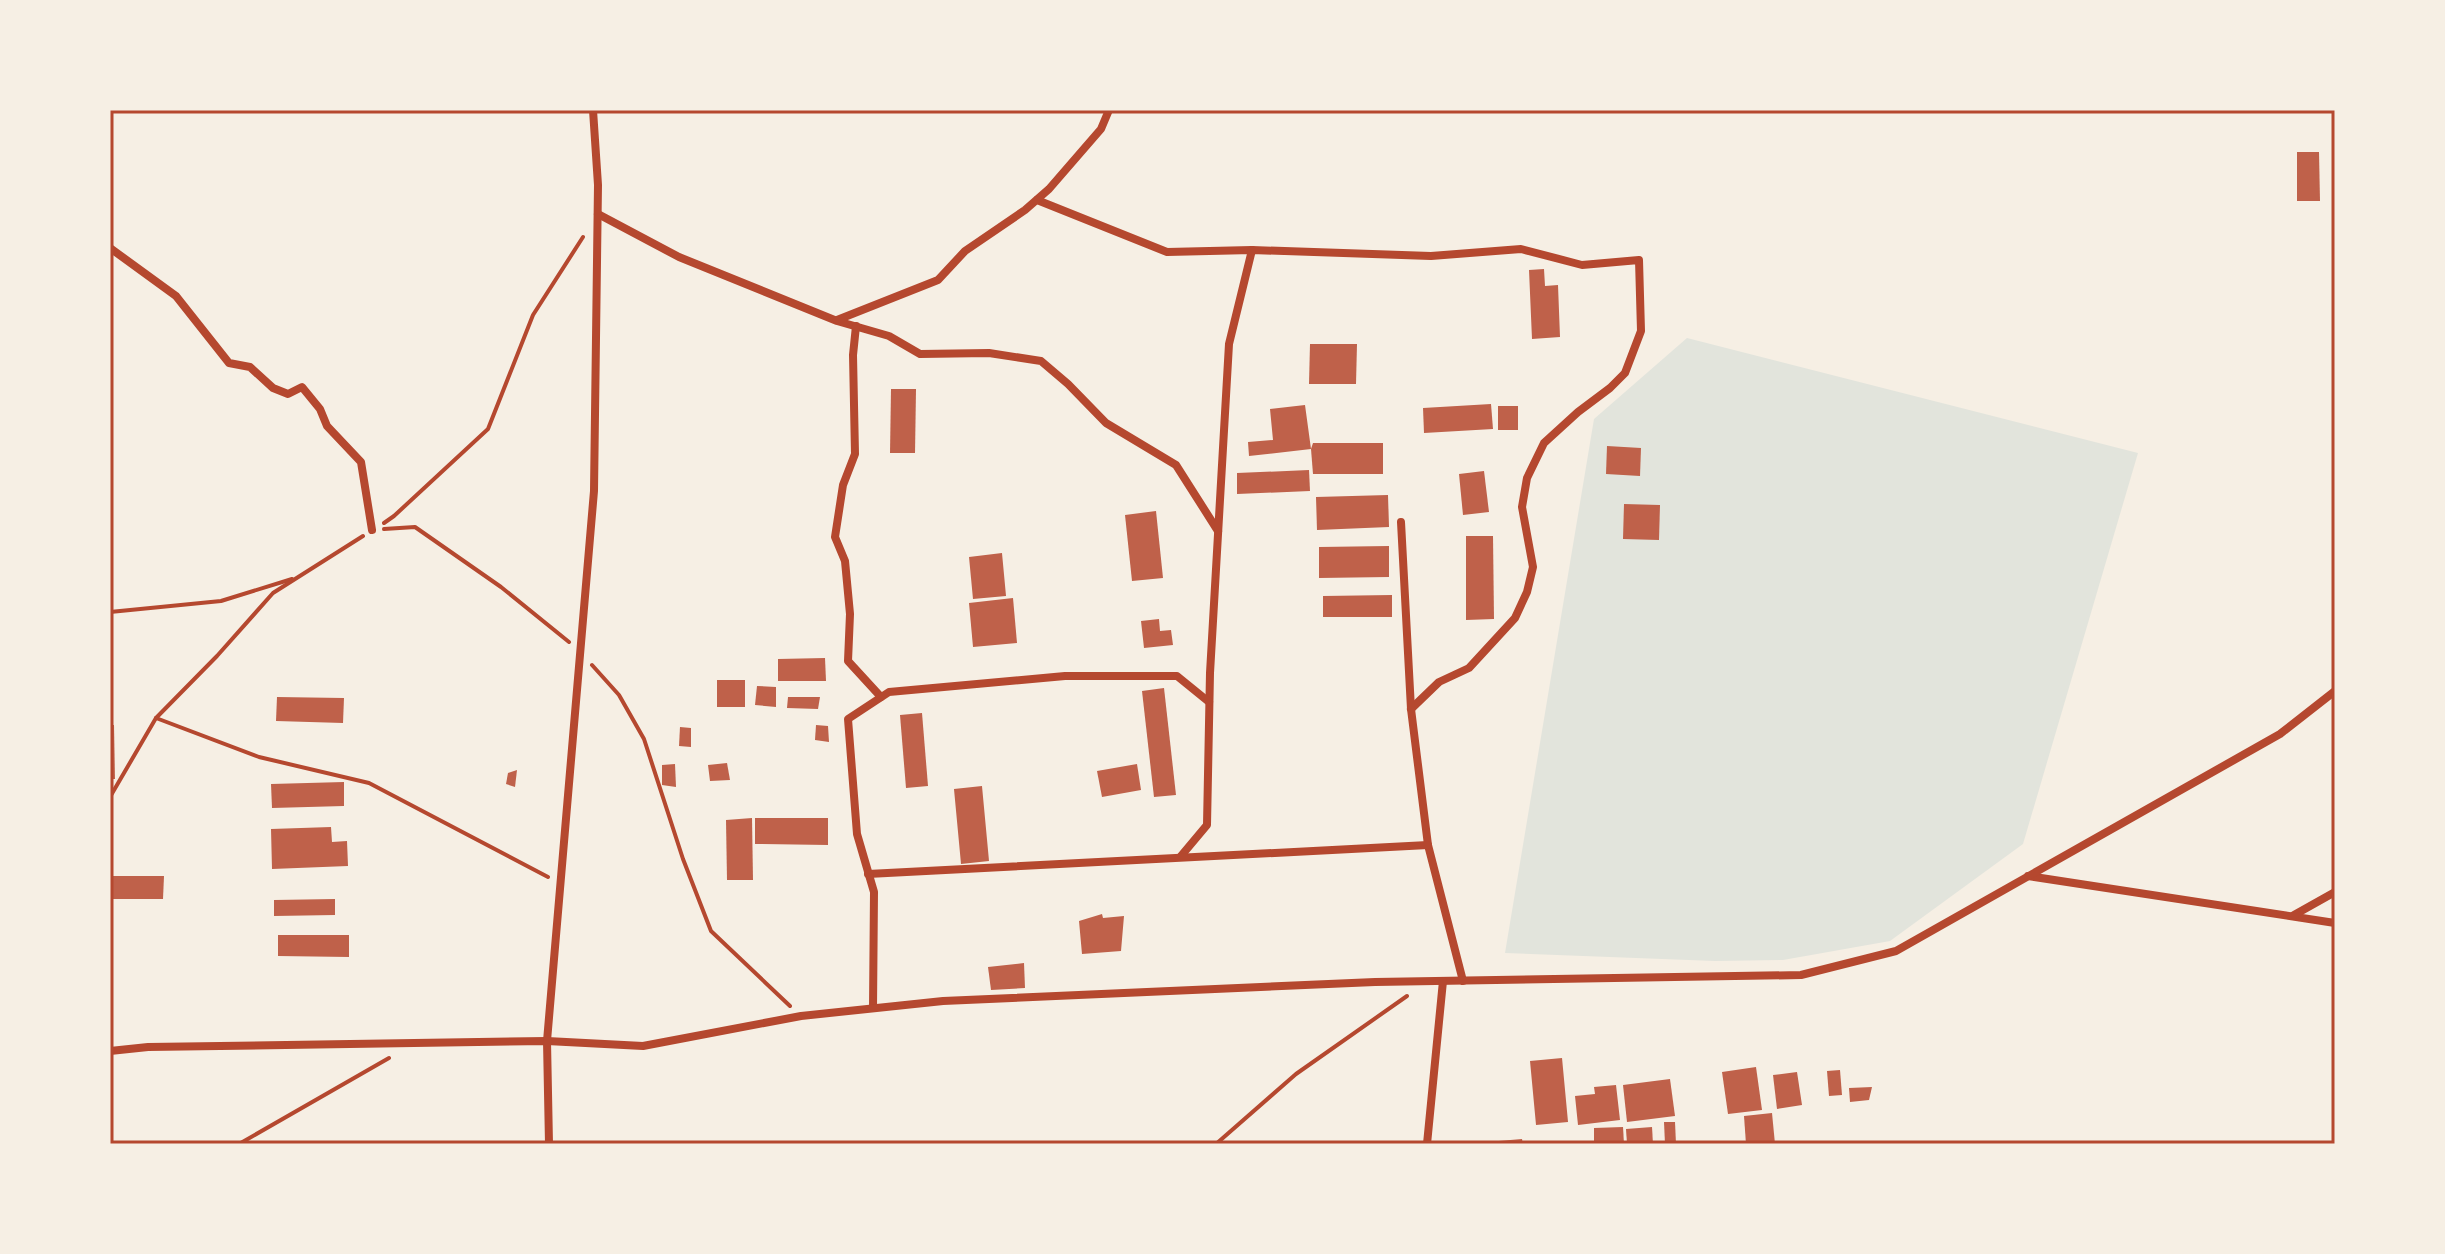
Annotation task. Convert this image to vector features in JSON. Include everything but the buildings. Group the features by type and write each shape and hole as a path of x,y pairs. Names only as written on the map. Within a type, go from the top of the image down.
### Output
{"street":[{"path":"549,1144 547,1041 594,491 598,185 593,110"},
{"path":"837,321 938,280 965,251 1025,210 1049,189 1101,129 1109,110"},
{"path":"1037,200 1167,252 1252,250 1431,256 1521,249 1582,265 1639,260 1641,331 1625,373 1544,443 1527,478 1522,507 1533,567 1527,592 1515,618 1469,668 1439,682 1411,709"},
{"path":"598,214 679,257 837,321 889,336 920,354 989,353 1041,361 1106,423 1176,465 1218,531"},
{"path":"110,248 176,296 229,363 250,367 273,388 288,394 302,387 320,409 327,426 361,462 372,530"},
{"path":"1181,856 1207,825 1209,702 1229,344 1252,250"},
{"path":"856,326 853,355 855,454 843,485 835,537 845,561 850,614 848,661 881,697"},
{"path":"1401,522 1411,709 1428,845 1463,981"},
{"path":"873,1008 874,892 857,834 848,719 889,692 1065,676 1177,676 1209,702"},
{"path":"110,1051 148,1047 547,1041 643,1046 801,1016 943,1001 1443,981 1801,975 1896,951 2280,734 2335,691"},
{"path":"868,874 1428,845"},
{"path":"2027,876 2335,923"},
{"path":"2294,915 2335,892"},
{"path":"1427,1144 1443,981"}],"path":[{"path":"372,530 415,527 501,587 580,651 619,695 644,739 683,859 711,931 801,1016"},
{"path":"110,612 221,601 298,577"},
{"path":"156,718 259,757 369,783 560,883"},
{"path":"1216,1144 1296,1074 1410,994"},
{"path":"239,1144 415,1043"}],"shaded area":[{"path":"1687,338 2138,453 2023,844 1890,941 1783,960 1715,961 1505,953 1594,419"}]}
